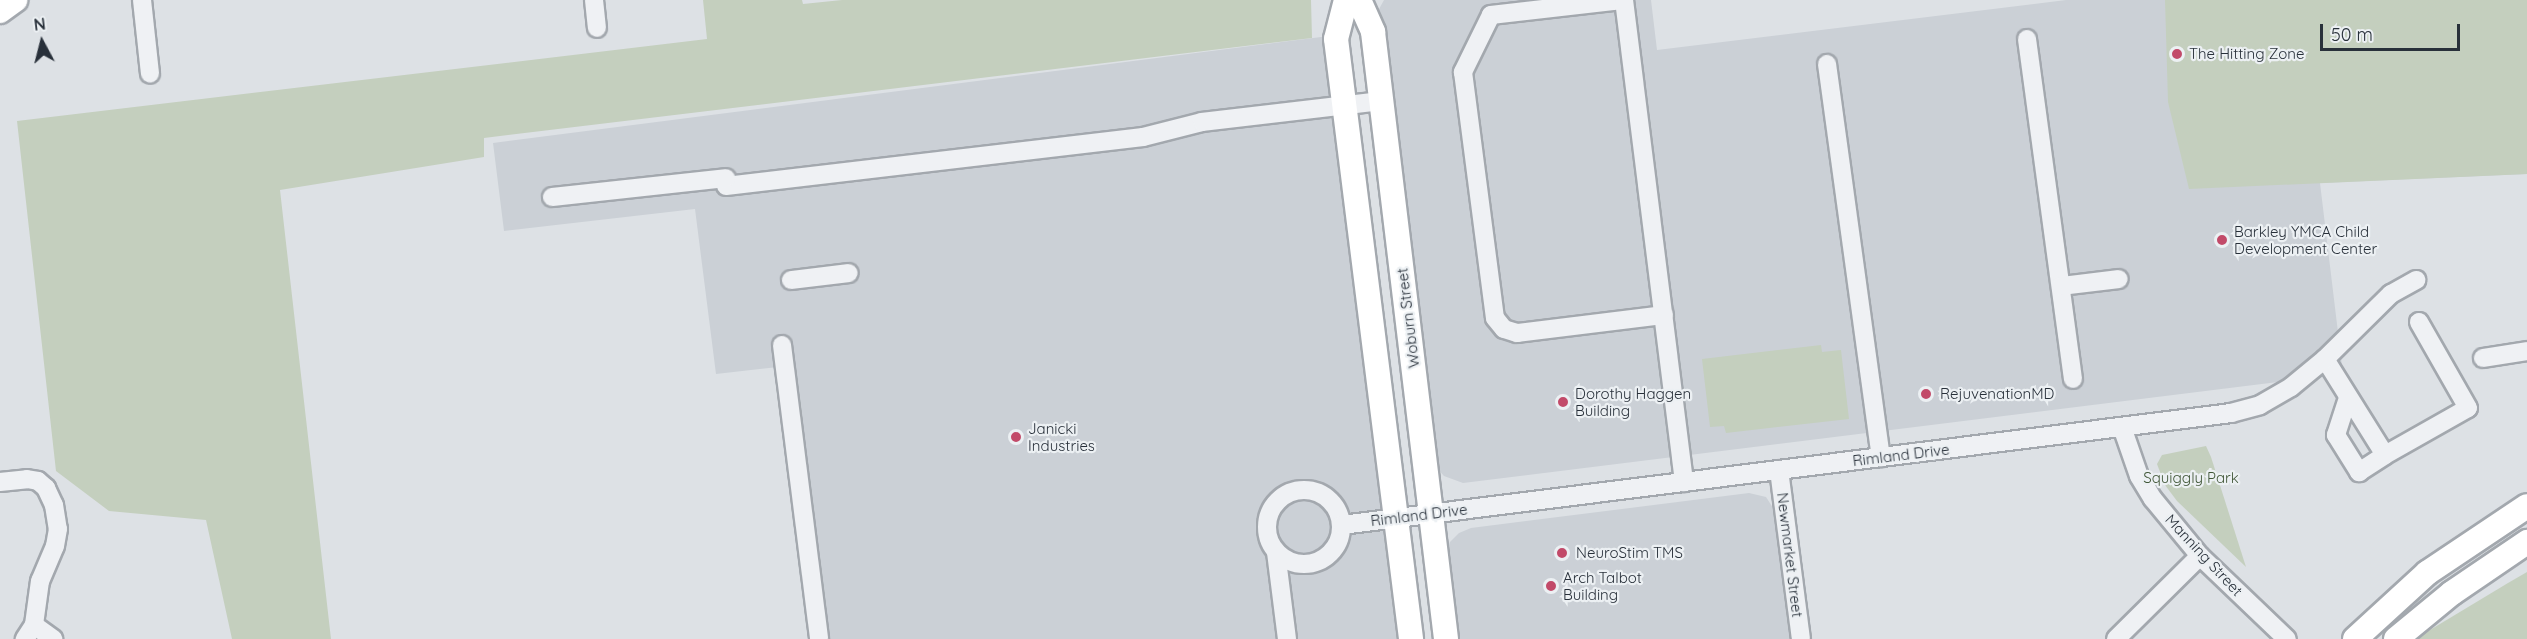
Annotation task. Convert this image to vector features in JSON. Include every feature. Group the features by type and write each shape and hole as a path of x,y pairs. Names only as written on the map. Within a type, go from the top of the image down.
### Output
{"main road":[{"path":"0,11 15,0"},
{"path":"1346,0 1336,39 1411,639"},
{"name":"Woburn Street","path":"1359,0 1373,32 1446,639"},
{"path":"2355,639 2427,573 2527,506"},
{"path":"2396,639 2452,593 2527,542"}],"street":[{"path":"142,0 150,74"},
{"path":"594,0 597,28"},
{"path":"1664,315 1517,333 1504,329 1495,318 1463,72 1491,15 1623,0 1664,315 1684,482"},
{"path":"2027,39 2073,379"},
{"path":"1827,64 1881,457"},
{"path":"552,197 726,182 1143,137 1202,122 1381,102"},
{"path":"791,280 849,273"},
{"path":"2061,286 2119,279"},
{"name":"Rimland Drive","path":"1342,525 2231,413 2260,405 2291,387 2325,359 2391,294 2416,280"},
{"path":"2348,398 2336,435 2359,471 2468,408 2418,322"},
{"path":"782,345 819,639"},
{"path":"2483,358 2527,351"},
{"path":"2325,359 2385,455"},
{"name":"Manning Street","path":"2122,427 2144,484 2153,499 2200,556 2288,639"},
{"name":"Newmarket Street","path":"1779,470 1801,639"},
{"path":"0,482 27,479 38,481 46,488 54,505 58,529 55,546 40,581 32,625 53,639"},
{"path":"1307,490 1325,495 1339,513 1342,525 1336,547 1318,562 1296,564 1276,552 1270,543 1267,520 1278,499 1288,492 1307,490"},
{"path":"1276,552 1287,639"},
{"path":"2116,639 2200,556"}],"shaded area":[{"path":"1384,0 1651,0 1657,50 2066,0 2527,0 2527,174 2320,183 2343,374 1463,483 1444,476 1437,468 1377,22 1378,11"},
{"path":"1329,36 1403,639 811,639 778,367 716,374 695,209 504,231 493,143"},
{"path":"1749,493 1766,497 1775,511 1791,639 1456,639 1446,553 1450,542 1459,533 1471,528"}],"green space":[{"path":"703,0 802,0 803,4 842,0 1311,0 1312,38 484,138 484,157 280,190 331,639 232,639 206,520 109,511 56,471 17,121 707,39"},
{"name":"The Hitting Zone","path":"2165,0 2527,0 2527,174 2189,189 2168,102"},
{"path":"1821,345 1822,352 1841,350 1849,419 1726,433 1724,426 1710,427 1702,359"},
{"name":"Squiggly Park","path":"2206,446 2246,567 2177,501 2165,485 2157,464 2162,455"},
{"path":"2527,572 2527,639 2415,639 2508,583"}],"place":[{"name":"The Hitting Zone","path":"2177,54"},
{"name":"Barkley YMCA Child Development Center","path":"2222,240"},
{"name":"RejuvenationMD","path":"1926,394"},
{"name":"Dorothy Haggen Building","path":"1563,402"},
{"name":"Janicki Industries","path":"1016,437"},
{"name":"NeuroStim TMS","path":"1562,553"},
{"name":"Arch Talbot Building","path":"1551,586"}]}
